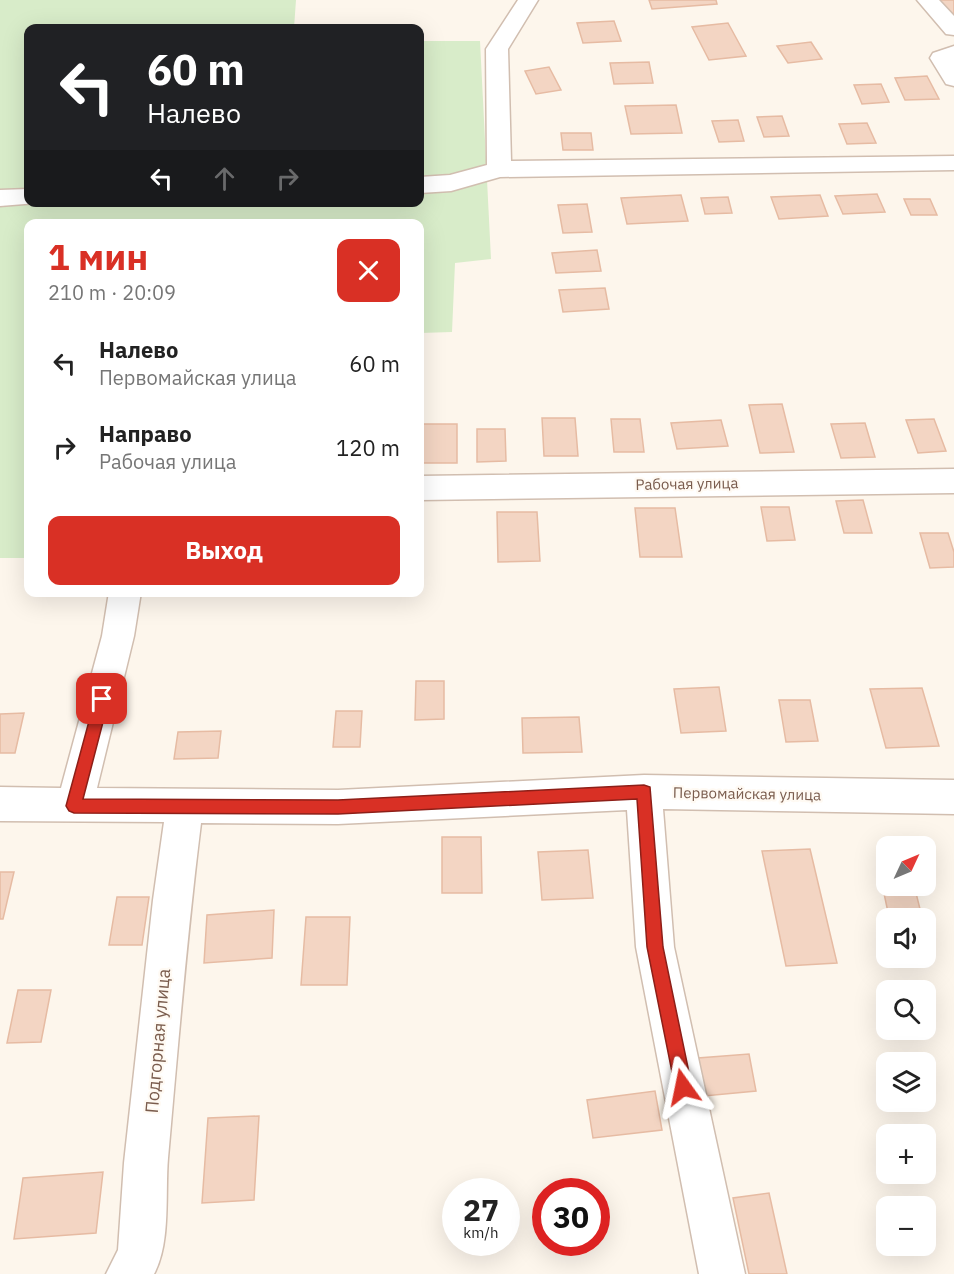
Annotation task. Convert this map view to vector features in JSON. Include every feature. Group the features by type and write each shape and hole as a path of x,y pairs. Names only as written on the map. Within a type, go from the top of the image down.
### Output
{"street":[{"path":"499,169 497,49 528,0"},
{"path":"927,0 954,29"},
{"path":"954,53 941,57 954,79"},
{"path":"424,185 451,183 499,169 954,163"},
{"path":"0,198 24,197"},
{"name":"Рабочая улица","path":"424,488 954,481"},
{"path":"74,806 118,636 124,597"},
{"path":"644,792 655,947 722,1274"},
{"name":"Первомайская улица","path":"0,804 338,807 644,792 954,797"},
{"name":"Подгорная улица","path":"129,1274 140,1255 146,1163 171,900 185,806"}],"green space":[{"path":"0,0 296,0 294,24 24,24 24,207 424,207 424,41 480,41 491,259 455,263 452,332 424,333 424,219 24,219 24,558 0,558"}],"building":[{"path":"649,0 716,0 717,4 652,9"},
{"path":"936,0 954,0 954,19"},
{"path":"614,21 621,41 583,43 577,23"},
{"path":"728,23 746,56 709,60 692,27"},
{"path":"811,42 822,59 788,63 777,46"},
{"path":"649,62 653,83 614,84 610,63"},
{"path":"549,67 561,90 536,94 525,71"},
{"path":"927,76 939,99 905,100 895,78"},
{"path":"881,84 889,102 862,104 854,85"},
{"path":"676,105 682,133 631,134 625,106"},
{"path":"782,116 789,136 764,137 757,117"},
{"path":"738,120 744,141 719,142 712,121"},
{"path":"867,123 876,143 847,144 839,124"},
{"path":"561,133 591,133 593,150 563,150"},
{"path":"877,194 885,212 843,214 835,196"},
{"path":"681,195 688,221 627,224 621,198"},
{"path":"820,195 828,216 779,219 771,197"},
{"path":"728,197 732,213 705,214 701,198"},
{"path":"904,199 930,199 937,215 911,215"},
{"path":"587,204 592,232 563,233 558,205"},
{"path":"597,250 601,271 556,273 552,253"},
{"path":"605,288 609,309 563,312 559,290"},
{"path":"782,404 794,452 760,453 749,405"},
{"path":"542,418 575,418 578,456 544,456"},
{"path":"611,419 640,419 644,452 614,452"},
{"path":"934,419 946,451 918,453 906,420"},
{"path":"721,420 728,446 677,449 671,423"},
{"path":"865,423 875,457 841,458 831,424"},
{"path":"424,424 457,424 457,463 424,463"},
{"path":"477,429 505,429 506,461 477,462"},
{"path":"863,500 872,533 844,533 836,501"},
{"path":"761,507 789,507 795,540 767,541"},
{"path":"635,508 675,508 682,557 640,557"},
{"path":"497,512 537,512 540,561 498,562"},
{"path":"920,533 948,533 954,552 954,567 930,568"},
{"path":"416,681 444,681 444,719 415,720"},
{"path":"719,687 726,731 681,733 674,689"},
{"path":"922,688 939,746 886,748 870,689"},
{"path":"779,700 810,700 818,741 786,742"},
{"path":"336,711 362,711 360,747 333,747"},
{"path":"24,713 15,753 0,753 0,714"},
{"path":"579,717 582,752 523,753 522,718"},
{"path":"221,731 218,758 174,759 178,732"},
{"path":"442,837 481,837 482,893 442,893"},
{"path":"810,849 837,963 786,966 762,851"},
{"path":"588,850 593,898 542,900 538,852"},
{"path":"0,872 14,872 3,919 0,919"},
{"path":"885,896 917,896 920,908 887,908"},
{"path":"117,897 149,897 142,945 109,945"},
{"path":"274,910 272,958 204,963 207,915"},
{"path":"306,917 350,917 347,985 301,985"},
{"path":"18,990 51,990 41,1042 7,1043"},
{"path":"749,1054 756,1091 704,1096 698,1058"},
{"path":"655,1091 662,1130 593,1138 587,1100"},
{"path":"259,1116 254,1200 202,1203 208,1118"},
{"path":"103,1172 96,1233 14,1239 23,1178"},
{"path":"769,1193 787,1274 749,1274 733,1198"}],"route":[{"path":"102,699 74,806 338,807 644,792 655,947 683,1087"}]}
